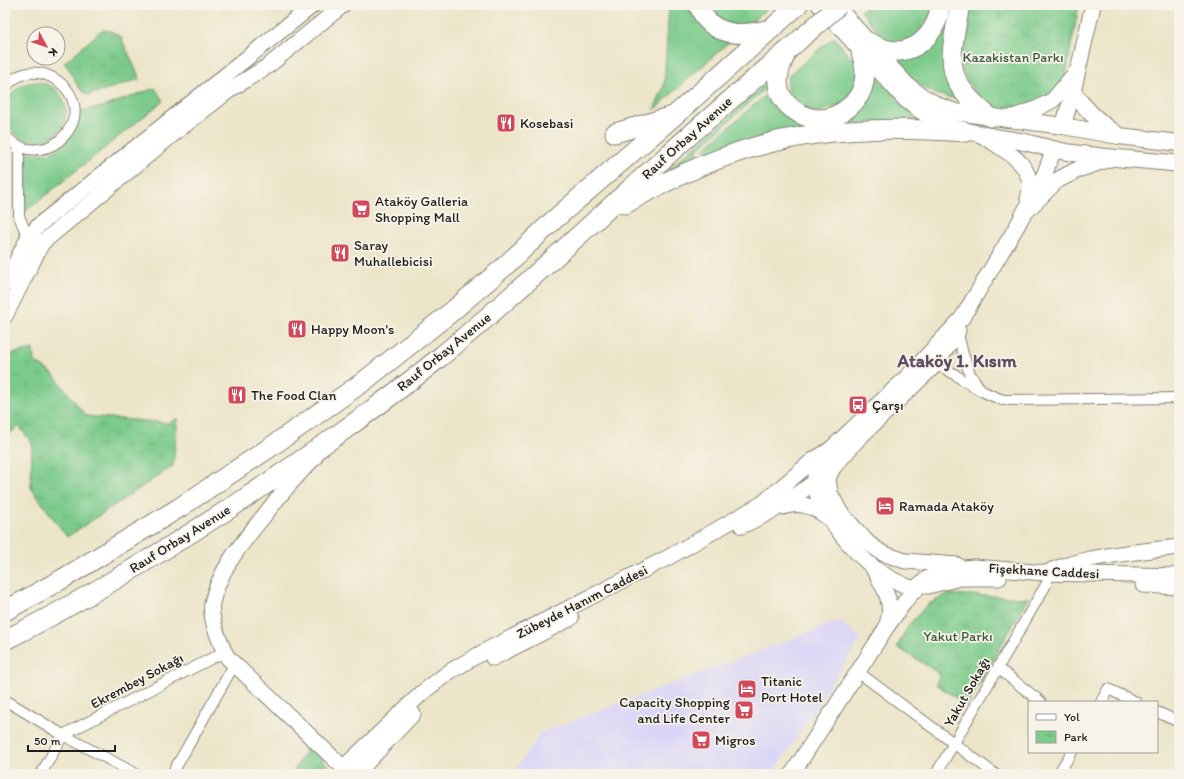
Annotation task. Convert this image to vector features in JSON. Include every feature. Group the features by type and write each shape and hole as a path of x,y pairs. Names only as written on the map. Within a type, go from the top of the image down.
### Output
{"highway":[{"path":"698,5 706,18 722,30 742,34 753,34 771,30"},
{"name":"Rauf Orbay Avenue","path":"5,611 64,578 179,508 267,450 363,382 480,288 798,5"},
{"name":"Rauf Orbay Avenue","path":"5,640 46,619 172,546 342,432 440,356 535,276 660,162 839,5"},
{"path":"787,51 778,75 778,84 781,96 785,102 792,109 812,118 822,119 833,116 843,111 854,102 860,94 864,82 864,46 898,51 906,50 919,44 929,35 934,27 940,14 940,5"},
{"path":"960,5 952,52 954,74 962,91 980,109 999,118"},
{"path":"615,133 674,116"},
{"path":"597,219 642,194 705,164 781,140 835,132 884,130 918,129 973,133"}],"main road":[{"path":"5,284 28,238 39,225 313,5"},
{"path":"5,316 42,243 182,127 231,89 268,66 343,5"},
{"path":"820,5 864,46 891,68 908,86 923,97 955,112 1063,126 1119,136 1179,143"},
{"path":"835,5 864,46 906,100 936,120 973,133 1072,153 1179,164"},
{"path":"1054,149 1063,126 1073,92 1093,5"},
{"path":"999,118 1036,109 1053,100 1078,69"},
{"path":"1073,92 1090,114 1119,136"},
{"name":"Zübeyde Hanım Caddesi","path":"973,133 1009,153 1020,162 1027,171 1030,180 1030,191 1024,212"},
{"name":"Zübeyde Hanım Caddesi","path":"831,449 816,472 821,480 920,372 962,318 1046,173 1054,149"},
{"path":"1024,212 1056,181 1079,169 1115,157"},
{"name":"Zübeyde Hanım Caddesi","path":"350,772 403,717 430,697 451,676 491,648 669,557 763,503 812,461 831,449 920,372 935,365 958,334 962,318"},
{"path":"342,432 296,477 250,533 226,568 212,604 213,616 224,652 234,665 350,772"},
{"path":"774,510 821,480"},
{"path":"821,480 818,499 828,518 846,540 872,566 899,583 916,590"},
{"path":"821,480 840,512 868,543 882,553 905,561 950,563 974,567"},
{"path":"774,510 795,504 803,505 817,510 828,518"},
{"name":"Zübeyde Hanım Caddesi","path":"451,676 548,631 774,510"},
{"path":"1046,578 1073,563 1102,556 1179,547"},
{"path":"872,566 885,590 891,610 886,628"},
{"name":"Fişekhane Caddesi","path":"792,774 886,628 906,600 923,582 945,570 974,567 1046,578 1179,587"},
{"path":"885,590 917,574 945,570"},
{"name":"Fişekhane Caddesi","path":"916,590 960,578 1179,576"}],"street":[{"path":"5,88 19,76 32,72 45,73 61,82 68,90 74,103 74,116 70,129 58,143 46,149 32,150 18,146 5,135"},
{"path":"18,146 19,216 28,238"},
{"path":"958,334 970,374 982,391"},
{"path":"935,365 947,368 970,385 1002,400 1179,398"},
{"name":"Yakut Sokağı","path":"936,774 998,668 1046,578"},
{"name":"Ekrembey Sokağı","path":"64,735 224,652"},
{"path":"172,774 234,665"},
{"path":"998,668 1040,701"},
{"path":"858,672 995,774"},
{"path":"1102,701 1108,689 1134,701"},
{"path":"5,700 64,735 136,774"},
{"path":"1158,712 1179,722"},
{"path":"41,774 64,735"},
{"path":"1058,774 1071,753"}],"shaded area":[{"path":"839,621 861,638 773,774 512,774 541,733"}],"green space":[{"path":"669,5 691,5 730,41 654,110 664,86"},
{"path":"705,5 771,5 750,22 744,25 732,26 722,23"},
{"path":"868,5 933,5 934,11 909,45 885,40 861,11"},
{"path":"947,5 954,5 960,99 936,94 927,90 918,84 886,55 904,57"},
{"name":"Kazakistan Parkı","path":"966,5 1079,5 1064,84 1048,98 1015,112 998,111 975,96 960,65"},
{"path":"102,30 111,31 121,37 140,79 88,95 77,85 66,65 66,61"},
{"path":"834,37 858,67 860,78 848,102 816,113 792,98 787,86 789,75"},
{"path":"872,71 918,120 846,124 707,155 705,148 771,90 822,123"},
{"path":"30,82 42,82 58,90 64,100 66,112 64,124 58,134 42,142 30,142 14,134 6,118 6,106 14,90"},
{"path":"766,83 770,84 697,150 697,161 667,171"},
{"path":"155,88 163,101 26,211 27,152 49,153 60,147 70,136 73,130 78,111 103,107"},
{"path":"33,349 34,361 53,374 86,416 169,423 178,418 173,466 67,537 31,488 32,443 19,426 5,437 5,355"},
{"name":"Yakut Parkı","path":"948,594 1028,598 967,706 936,684 940,674 897,647 908,626 927,605"},
{"path":"309,745 336,774 292,774"}],"place":[{"name":"Kosebasi","path":"506,123"},
{"name":"Ataköy Galleria Shopping Mall","path":"361,209"},
{"name":"Saray Muhallebicisi","path":"340,253"},
{"name":"Happy Moon's","path":"297,329"},
{"name":"The Food Clan","path":"237,395"},
{"name":"Çarşı","path":"858,405"},
{"name":"Ramada Ataköy","path":"885,506"},
{"name":"Titanic Port Hotel","path":"747,689"},
{"name":"Capacity Shopping and Life Center","path":"744,710"},
{"name":"Migros","path":"701,740"}],"district":[{"name":"Ataköy 1. Kısım","path":"957,361"}]}
